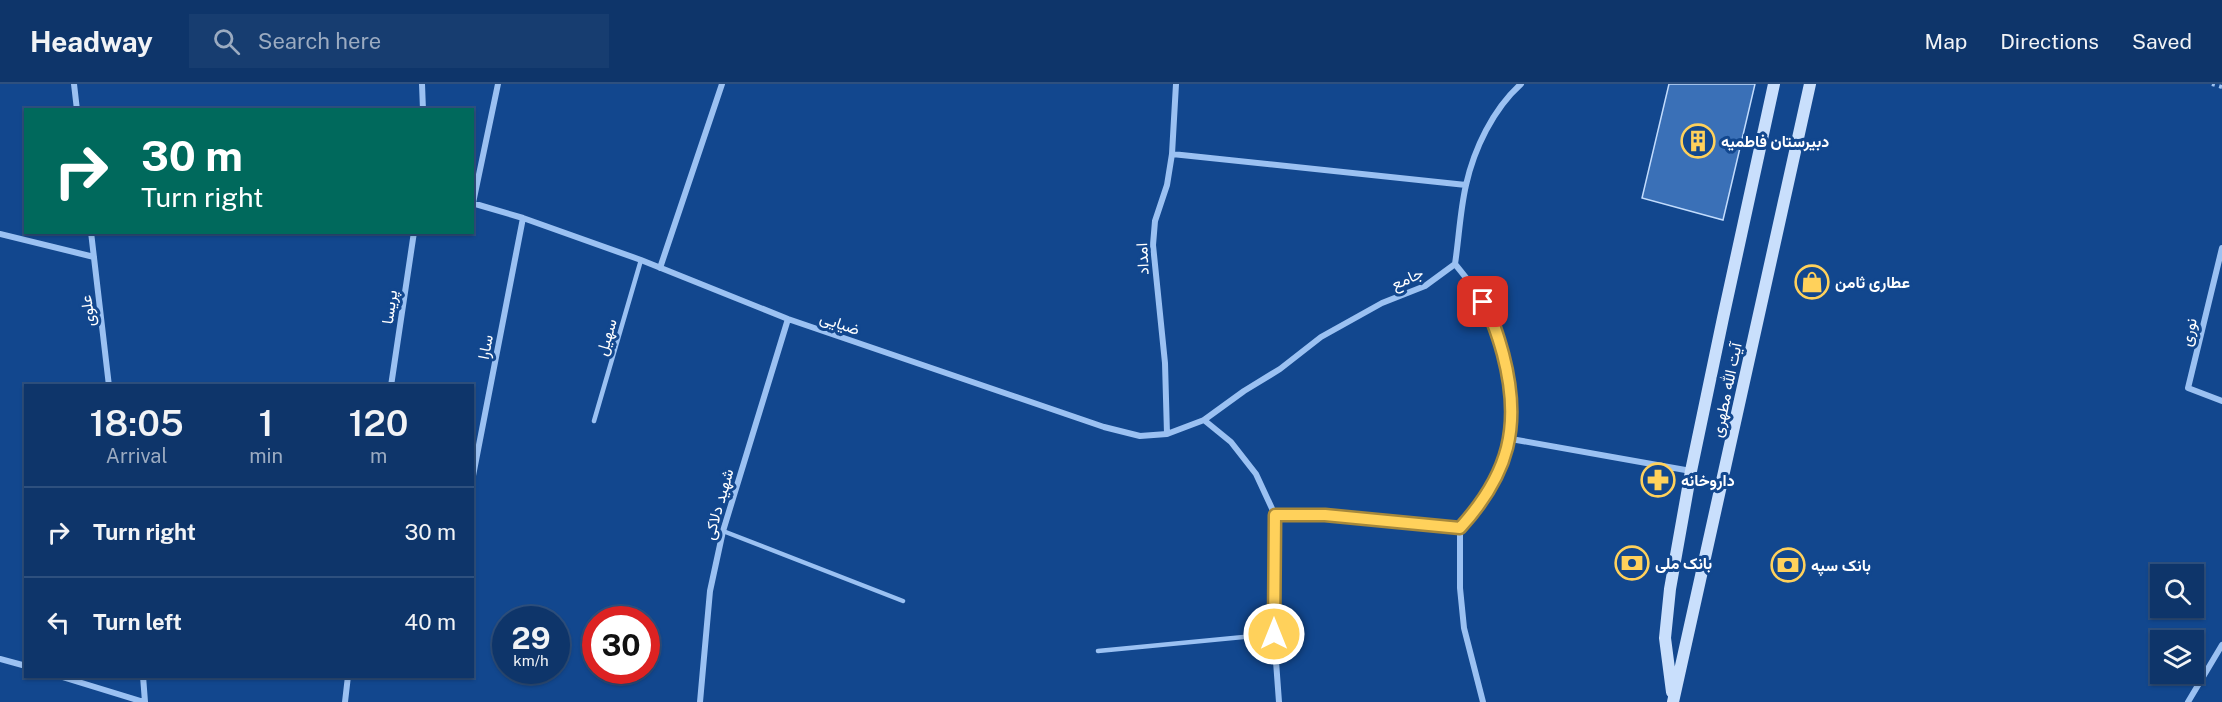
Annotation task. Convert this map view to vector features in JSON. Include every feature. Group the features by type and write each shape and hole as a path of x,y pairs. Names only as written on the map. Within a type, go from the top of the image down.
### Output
{"main road":[{"name":"آیت الله مطهری","path":"1673,702 1665,626 1691,471 1774,84"},
{"name":"آیت الله مطهری","path":"1673,702 1810,84"}],"street":[{"path":"74,84 77,108"},
{"path":"422,84 423,108"},
{"path":"474,198 498,84"},
{"path":"660,268 722,84"},
{"name":"امداد","path":"1167,434 1165,363 1153,245 1155,221 1167,185 1172,154 1176,84"},
{"path":"1483,702 1464,628 1460,588 1460,528 1478,508 1495,483 1511,439 1512,411 1507,370 1491,315 1476,290 1455,264 1466,185 1475,158 1489,125 1508,96 1521,84"},
{"path":"1172,154 1466,185"},
{"name":"ضیایی","path":"474,203 523,218 641,260 788,319 1104,428 1140,436 1167,434 1204,420"},
{"name":"سارا","path":"474,471 523,218"},
{"path":"0,234 94,257"},
{"name":"علوی","path":"91,234 109,384"},
{"name":"پریسا","path":"391,384 414,234"},
{"name":"نوری","path":"2222,248 2188,388 2222,401"},
{"name":"جامع","path":"1204,420 1280,369 1321,337 1382,303 1425,286 1455,264"},
{"name":"شهید دلاکی","path":"700,702 710,591 723,531 788,319"},
{"path":"1204,420 1231,442 1256,474 1275,515 1274,634 1278,702"},
{"path":"1511,439 1691,471"},
{"path":"1275,515 1325,515 1460,528"},
{"path":"2188,702 2222,645"},
{"path":"0,659 24,665"},
{"path":"66,678 145,702 142,678"},
{"path":"345,702 348,678"}],"lane":[{"name":"سهیل","path":"594,421 641,260"},
{"path":"723,531 903,601"},
{"path":"1098,651 1274,634"}],"path":[{"path":"2212,84 2222,87"}],"building":[{"name":"دبیرستان فاطمیه","path":"1669,84 1755,84 1723,220 1642,198"}],"place":[{"name":"دبیرستان فاطمیه","path":"1698,141"},
{"name":"عطاری ثامن","path":"1812,282"},
{"name":"داروخانه","path":"1658,480"},
{"name":"بانک ملی","path":"1632,563"},
{"name":"بانک سپه","path":"1788,565"}],"route":[{"path":"1274,634 1275,515 1325,515 1460,528 1478,508 1495,483 1511,439 1512,411 1507,370 1500,342 1491,315 1483,302"}]}
